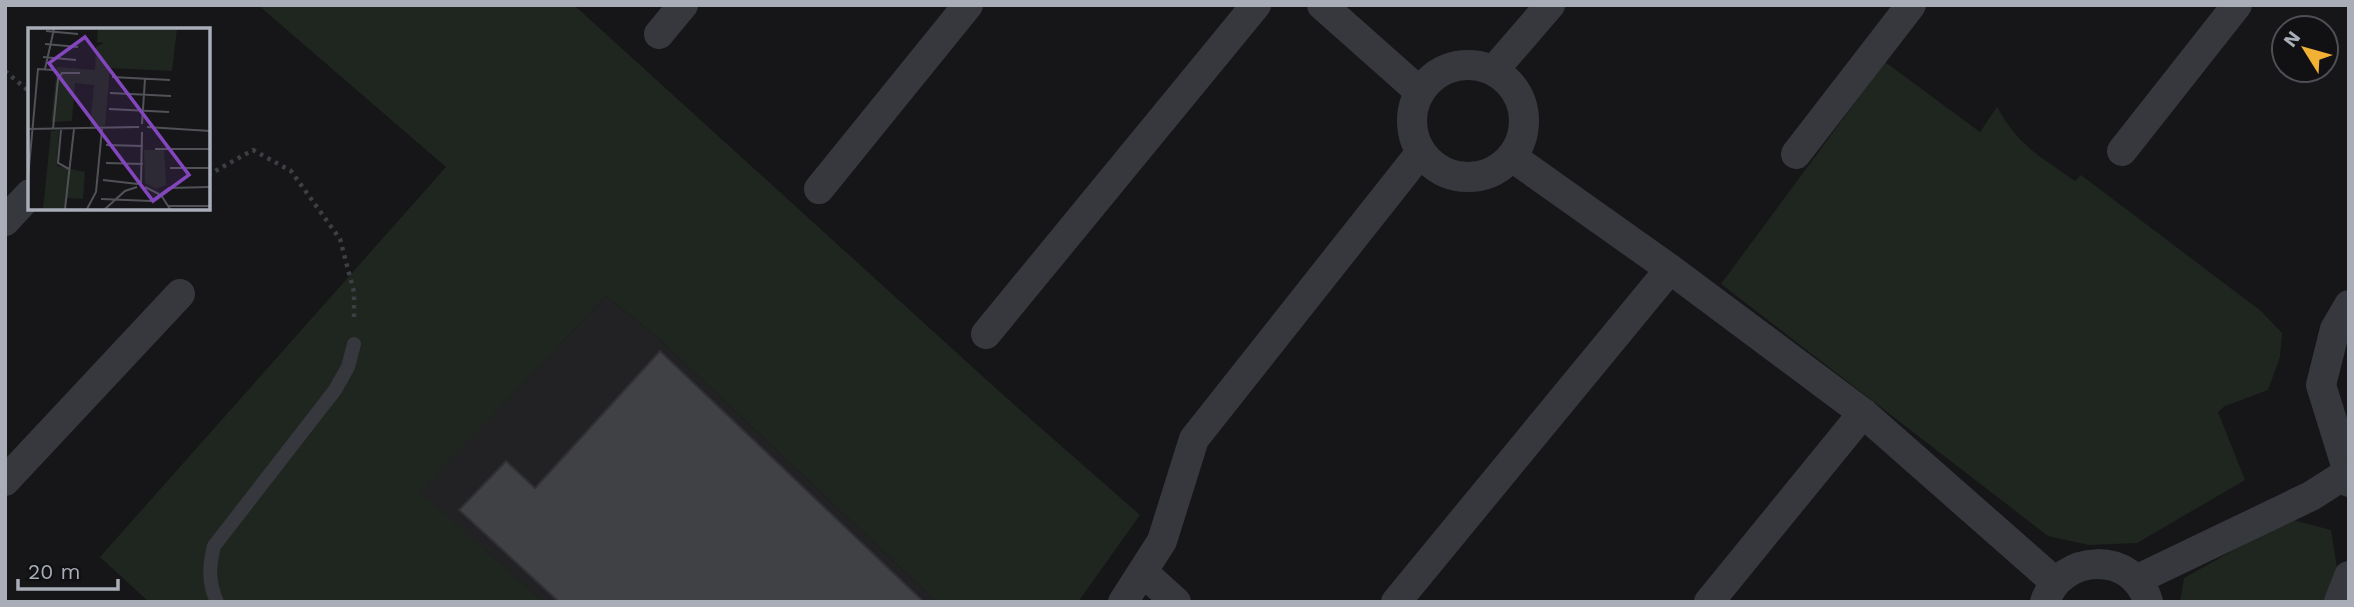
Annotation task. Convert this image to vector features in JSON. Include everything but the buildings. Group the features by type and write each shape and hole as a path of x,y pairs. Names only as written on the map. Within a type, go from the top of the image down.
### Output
{"street":[{"path":"659,34 683,5"},
{"path":"819,189 968,5"},
{"path":"986,334 1256,5"},
{"path":"1322,5 1420,92"},
{"path":"1494,70 1549,5"},
{"path":"1796,154 1911,5"},
{"path":"2122,152 2237,5"},
{"path":"1478,65 1494,70 1508,80 1518,93 1524,110 1525,127 1512,157 1498,169 1482,176 1448,174 1433,165 1421,152 1412,122 1420,92 1430,79 1453,67 1478,65"},
{"path":"1123,602 1162,541 1194,439 1421,152"},
{"path":"1512,157 1670,269 1863,413 2050,592 2069,570 2086,564 2104,563 2121,569 2142,591 2311,496 2348,472"},
{"path":"5,221 28,196"},
{"path":"1396,602 1670,269"},
{"path":"5,481 180,294"},
{"path":"2349,305 2336,329 2322,385 2349,482"},
{"path":"1709,602 1863,413"},
{"path":"1143,572 1176,602"},
{"path":"2339,602 2349,576"}],"lane":[{"path":"216,602 209,567 214,546 335,390 348,367 354,344"}],"path":[{"path":"5,71 28,90"},
{"path":"210,174 253,150 291,172 341,239 354,292 354,344"}],"shaded area":[{"path":"258,5 574,5 1001,393 1140,515 1078,602 937,602 657,337 606,296 420,492 544,602 149,602 100,557 446,167"},
{"path":"1885,62 1980,132 1997,107 2013,132 2040,157 2075,181 2081,175 2261,311 2282,333 2280,357 2268,390 2225,406 2218,412 2245,480 2137,543 2089,545 2048,536 1721,284"},
{"path":"606,296 657,337 937,602 544,602 419,492"},
{"path":"2289,519 2331,530 2338,574 2326,602 2180,602 2184,578"}]}
